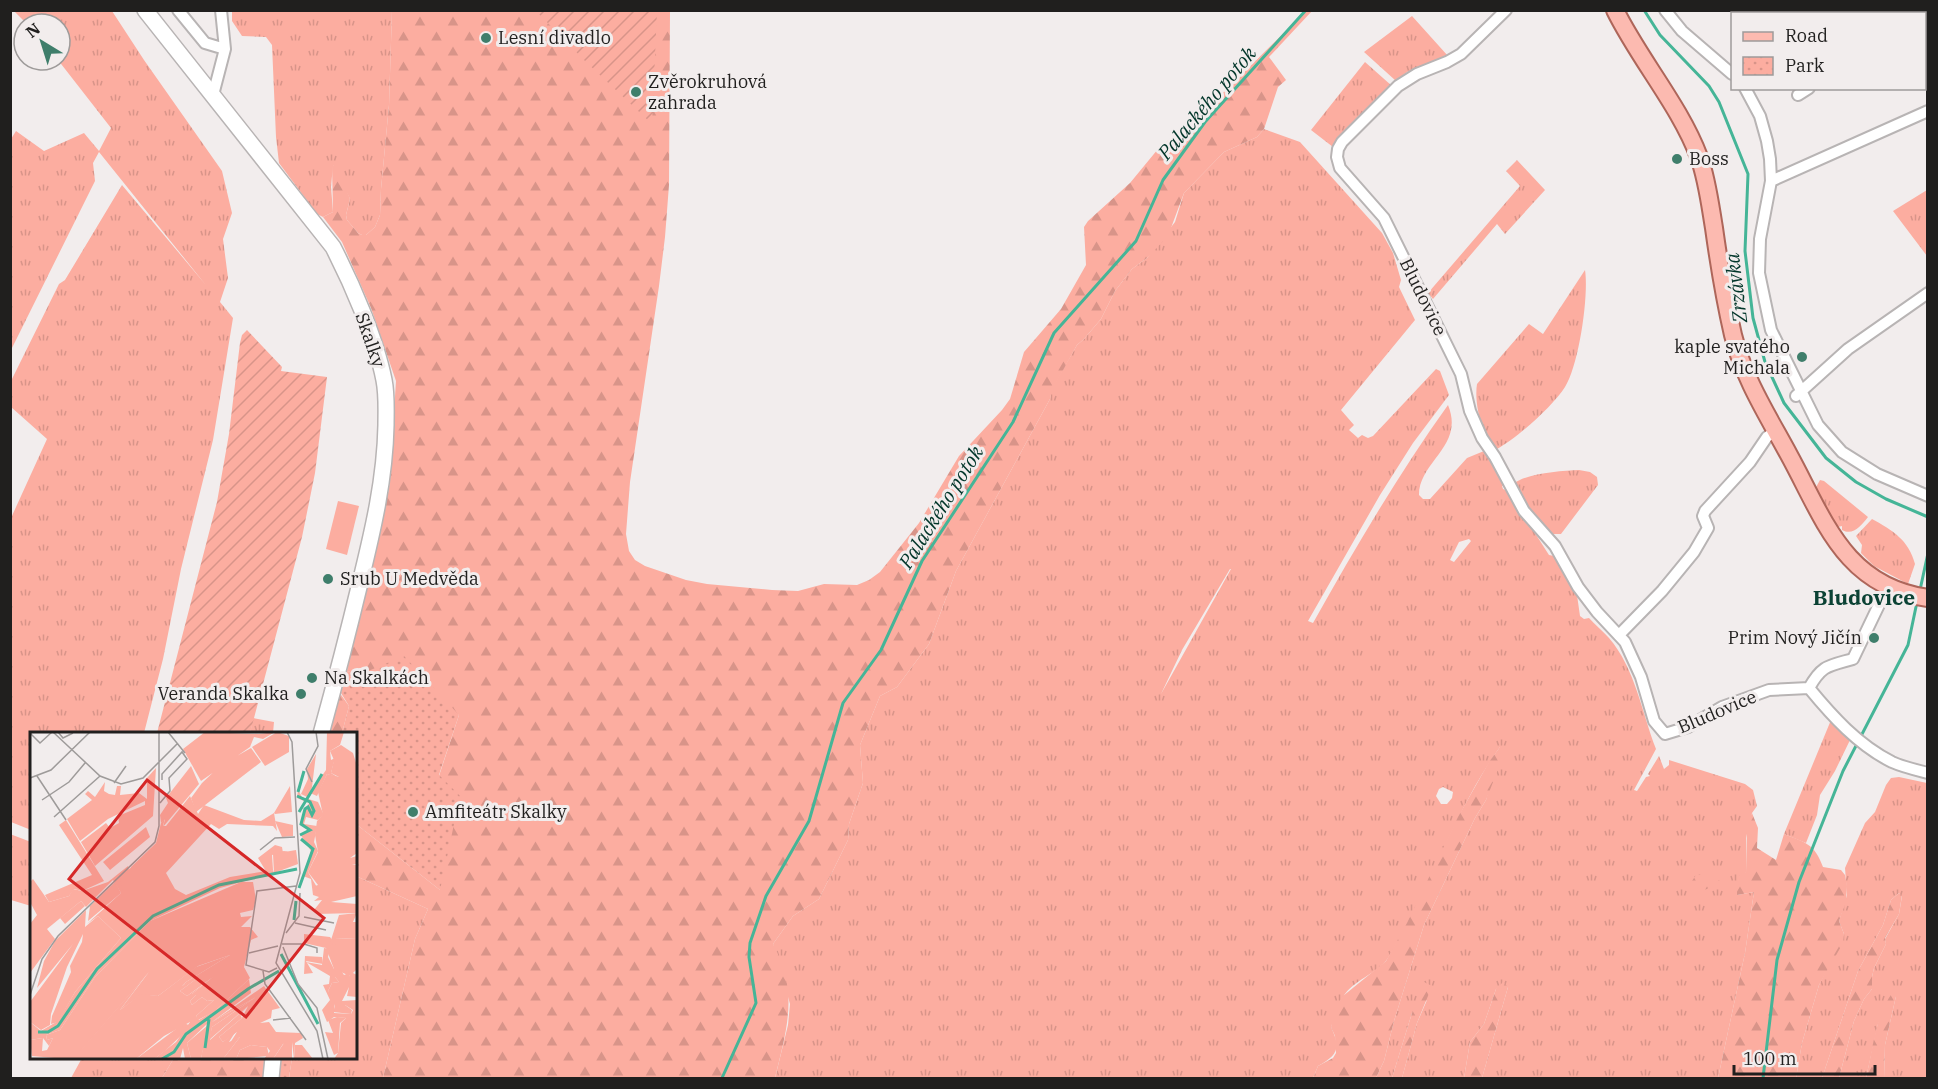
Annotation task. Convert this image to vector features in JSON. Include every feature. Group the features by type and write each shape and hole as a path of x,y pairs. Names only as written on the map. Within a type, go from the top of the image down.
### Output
{"main road":[{"path":"1615,10 1696,150 1708,193 1721,274 1737,350 1754,392 1831,535 1843,551 1860,568 1888,586 1922,597"}],"street":[{"name":"Skalky","path":"145,10 333,247 374,345 384,380 386,451 381,492 322,732"},
{"path":"178,10 205,43 225,49"},
{"path":"213,95 225,49 221,10"},
{"name":"Bludovice","path":"1506,10 1457,57 1423,71 1398,86 1342,142 1336,157 1340,168 1384,218 1461,374 1470,411 1482,438 1524,511 1556,546 1578,587 1625,642 1641,677 1654,721 1665,734 1688,727 1722,707 1769,690 1809,688"},
{"path":"1665,10 1682,31 1731,73"},
{"path":"1746,90 1760,116 1767,141 1771,181 1760,239 1759,273 1771,330 1800,394 1818,425 1842,453 1877,474 1928,496"},
{"path":"1798,94 1805,90"},
{"path":"1771,181 1928,111"},
{"path":"1800,394 1848,349 1928,293"},
{"path":"1619,635 1662,591 1689,559 1707,530 1708,524 1703,516 1705,511 1750,462 1767,437 1775,430"},
{"path":"1888,586 1853,658 1818,671 1809,688 1831,716 1867,747 1893,762 1928,773"},
{"path":"271,1078 273,1059"}],"green space":[{"path":"14,11 112,11 222,171 232,213 223,239 228,278 220,302 233,318 213,440 144,732 30,732 30,830 11,822 11,518 47,439 11,407 11,381 59,284 65,280 122,185 205,284 99,152 93,163 95,181 11,350 11,139 16,131 44,151 84,133 99,151 111,128 67,72 72,72 72,12"},
{"path":"232,11 392,11 389,105 380,215 375,227 366,235 358,233 347,220 350,199 333,165 331,187 333,212 323,217 317,214 279,163 272,45 266,37 242,36 232,21"},
{"path":"392,11 670,11 669,185 659,286 630,482 626,534 629,551 635,560 645,566 686,580 707,584 798,591 824,584 857,585 880,572 919,523 959,456 1010,399 1024,352 1061,309 1086,265 1084,227 1088,221 1130,183 1158,149 1227,89 1306,11 1312,11 1269,57 1286,80 1278,87 1264,129 1257,137 1224,152 1184,193 1168,236 1147,258 1132,269 1115,291 1101,319 1077,345 956,571 929,644 897,687 880,696 860,745 863,783 849,824 848,840 819,899 793,916 773,944 781,961 788,994 786,1026 775,1078 383,1078 415,939 428,909 357,876 357,825 440,890 439,776 459,715 347,671 359,610 389,489 396,381 371,308 342,242 323,217 333,212 332,165 337,166 350,199 347,220 362,235 366,235 375,227 380,215 389,105"},
{"name":"Zvěrokruhová zahrada","path":"536,11 657,11 652,124 585,61"},
{"path":"1412,16 1448,56 1407,72 1396,81 1364,52"},
{"path":"1365,62 1392,86 1333,147 1311,130"},
{"path":"1264,129 1300,142 1382,233 1393,253 1401,280 1399,287 1415,320 1341,410 1354,425 1349,430 1358,438 1362,435 1368,438 1373,436 1436,369 1440,371 1449,395 1413,443 1380,495 1308,621 1313,623 1378,512 1448,405 1452,419 1451,432 1426,472 1419,495 1423,499 1430,499 1467,458 1484,451 1505,485 1502,486 1503,489 1508,491 1549,555 1559,557 1577,595 1580,616 1584,619 1589,618 1609,638 1632,677 1656,749 1634,790 1637,791 1646,777 1650,776 1648,774 1659,756 1664,769 1669,765 1669,760 1745,784 1753,790 1757,806 1752,813 1746,838 1746,872 1737,895 1754,892 1745,953 1718,1078 1482,1078 1508,987 1496,989 1484,1024 1470,1042 1464,1078 1402,1078 1417,1023 1427,1000 1412,1013 1392,1078 1376,1078 1384,1061 1424,925 1475,818 1486,800 1500,747 1483,772 1455,824 1417,905 1388,958 1347,991 1341,1000 1331,1027 1336,1040 1336,1050 1330,1058 1318,1066 1313,1078 775,1078 788,1025 790,1004 773,944 793,916 819,899 848,840 849,824 863,783 860,745 880,696 897,687 929,644 956,571 1077,345 1101,319 1115,291 1132,269 1147,258 1175,222 1184,193 1224,152 1257,137","holes":["1469,539 1471,541 1454,562 1450,560 1459,542","1230,569 1231,569 1161,694 1182,650","1443,787 1453,792 1447,804 1441,804 1436,796 1439,789"]},
{"path":"1517,160 1545,190 1505,234 1497,224 1433,299 1428,293 1520,186 1506,171"},
{"path":"1927,190 1927,256 1893,211"},
{"path":"1585,270 1586,296 1582,330 1570,377 1552,403 1534,421 1497,449 1487,436 1480,419 1477,384 1529,324 1543,334"},
{"path":"247,330 282,367 281,371 327,377 315,473 302,537 250,732 157,732 217,502 229,434 242,335"},
{"path":"1579,470 1590,472 1597,477 1598,485 1561,534 1551,534 1534,516 1513,484 1535,475"},
{"path":"1820,480 1868,517 1863,524 1850,532 1842,530 1842,526 1838,527 1815,489"},
{"path":"338,501 359,506 347,555 326,549"},
{"path":"1872,519 1893,532 1909,548 1915,564 1908,584 1874,566 1861,553 1862,545 1856,536"},
{"path":"404,656 459,715 439,775 460,796 440,890 357,825 357,732 342,732 349,706 341,693 347,671 361,674"},
{"path":"334,685 349,706 342,732 322,732"},
{"path":"253,718 274,722 273,732 250,732"},
{"path":"1831,720 1851,738 1820,795 1817,815 1806,843 1784,834"},
{"path":"1504,745 1506,749 1486,800 1475,818 1424,925 1384,1061 1376,1078 1313,1078 1318,1066 1333,1058 1336,1053 1335,1036 1331,1027 1334,1010 1343,996 1386,961 1458,817 1489,762"},
{"path":"1899,777 1927,783 1927,1078 1884,1078 1885,1045 1896,996 1878,1024 1866,1078 1839,1078 1854,1021 1864,999 1872,989 1874,968 1886,944 1885,939 1899,914 1902,896 1899,893 1891,900 1883,925 1858,971 1822,1078 1796,1078 1802,1043 1819,985 1844,934 1839,921 1847,895 1845,868 1865,823 1875,812 1886,785 1891,778"},
{"path":"1752,813 1758,828 1757,848 1776,860 1784,834 1813,848 1823,867 1841,870 1845,875 1847,886 1846,902 1839,921 1844,934 1843,943 1819,985 1802,1043 1796,1078 1718,1078 1745,953 1754,892 1737,895 1737,877 1746,872 1747,825"},
{"path":"10,834 30,842 30,906 11,900"},
{"path":"1706,874 1724,883 1722,890 1711,885 1699,891 1692,887 1692,881 1696,875"},
{"path":"357,876 428,909 415,939 383,1078 289,1078 292,1059 357,1059"},
{"path":"1899,893 1902,895 1899,914 1885,938 1886,944 1874,968 1872,989 1864,999 1854,1021 1839,1078 1822,1078 1858,971 1883,925 1891,900"},
{"path":"1424,982 1432,986 1417,1023 1402,1078 1392,1078 1412,1013"},
{"path":"1503,982 1508,987 1482,1078 1464,1078 1470,1042 1484,1024 1496,989"},
{"path":"1893,992 1896,996 1885,1045 1884,1078 1866,1078 1878,1022"},
{"path":"81,1059 173,1059 162,1078 71,1078"},
{"path":"173,1059 279,1059 278,1078 162,1078"},
{"path":"279,1059 292,1059 289,1078 278,1078"}],"waterway":[{"name":"Palackého potok","path":"722,1078 756,1003 749,957 750,943 766,896 809,821 843,703 881,650 922,561 1013,422 1054,333 1136,241 1163,180 1205,122 1306,10"},
{"name":"Zrzávka","path":"1644,10 1660,35 1709,86 1719,102 1748,174 1745,251 1753,318 1765,362 1784,403 1826,458 1856,482 1886,499 1928,517"},
{"path":"1920,590 1928,553"},
{"path":"1763,1078 1777,960 1799,882 1843,771 1908,645 1917,602"}],"place":[{"name":"Lesní divadlo","path":"486,38"},
{"name":"Zvěrokruhová zahrada","path":"636,92"},
{"name":"Boss","path":"1677,159"},
{"name":"kaple svatého Michala","path":"1802,357"},
{"name":"Srub U Medvěda","path":"328,579"},
{"name":"Prim Nový Jičín","path":"1874,638"},
{"name":"Na Skalkách","path":"312,678"},
{"name":"Veranda Skalka","path":"301,694"},
{"name":"Amfiteátr Skalky","path":"413,812"}],"district":[{"name":"Bludovice","path":"1864,598"}]}
